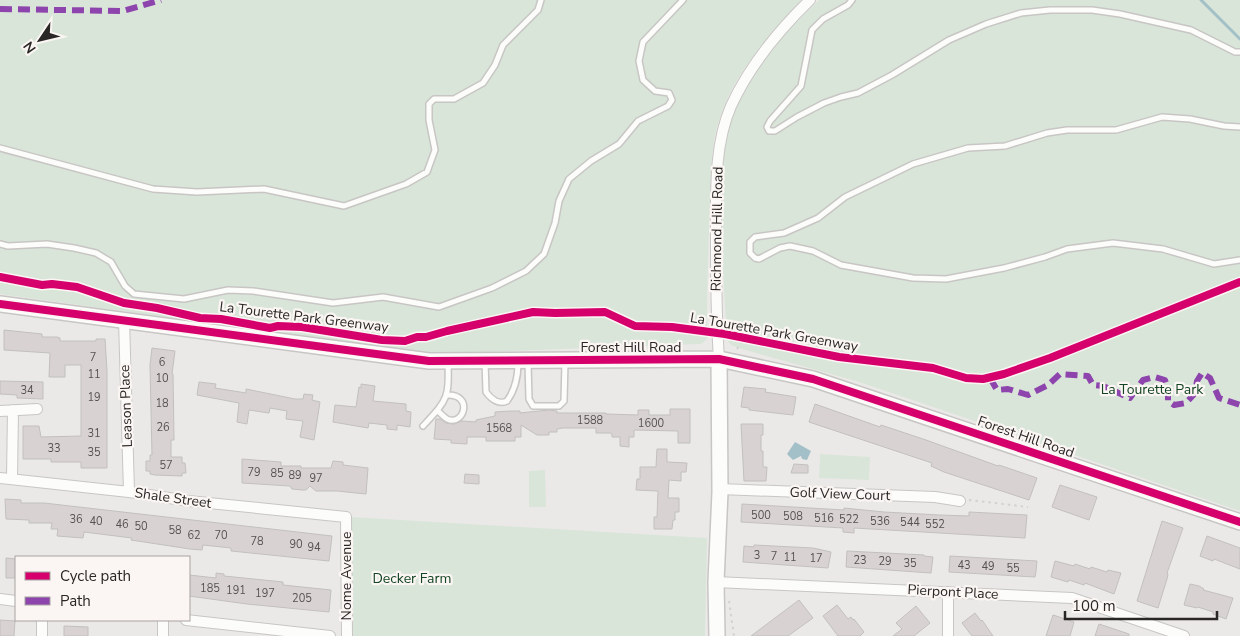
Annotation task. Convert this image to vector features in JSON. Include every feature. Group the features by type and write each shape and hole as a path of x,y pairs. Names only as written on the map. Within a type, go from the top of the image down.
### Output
{"street":[{"name":"Richmond Hill Road","path":"718,636 716,582 720,489 716,200 722,134 731,107 745,80 780,32 810,0"},
{"name":"Forest Hill Road","path":"0,304 429,361 719,359 813,379 1240,522"},
{"name":"Leason Place","path":"124,320 129,492"},
{"path":"0,411 37,409"},
{"path":"12,410 12,479"},
{"name":"Shale Street","path":"0,478 129,492 189,501 346,517"},
{"name":"Golf View Court","path":"720,489 935,497 962,500"},
{"name":"Nome Avenue","path":"346,517 347,636"},
{"name":"Pierpont Place","path":"716,582 1072,598 1184,636"},
{"path":"948,592 948,636"},
{"path":"0,599 15,601"},
{"path":"190,620 330,636"},
{"path":"42,621 42,636"},
{"path":"163,621 163,636"}],"lane":[{"path":"0,148 153,189 197,192 264,189 344,206 406,184 427,172 434,150 429,120 429,104 434,99 454,99 483,83 495,65 503,45 538,10 541,0"},
{"path":"0,244 8,246 46,244 96,253 111,262 125,286 134,294 184,299 228,290 254,291 333,303 383,298 439,307 492,288 526,271 544,254 555,223 559,201 569,179 591,161 619,144 638,122 668,106 672,100 669,93 655,91 643,80 639,61 643,42 683,0"},
{"path":"852,0 848,5 823,19 812,30 801,86 770,121 769,131 775,131 796,117 824,103 858,93 892,75 949,40 986,24 1021,13 1050,10 1092,10 1120,14 1191,30 1234,52 1240,52"},
{"path":"1240,127 1224,126 1190,119 1162,117 1116,130 1067,130 1047,133 1005,146 968,148 913,164 845,197 818,218 784,233 755,237 750,242 750,253 755,258 760,259 780,248 790,246 813,251 841,265 913,278 946,279 1004,268 1046,257 1067,249 1113,243 1163,249 1214,264 1240,260"},
{"path":"523,360 529,399 533,406 559,406 564,401 565,360"},
{"path":"486,361 486,392 493,400 501,403 507,401 514,388 523,360"},
{"path":"423,426 445,402 448,361"},
{"path":"438,411 447,419 452,420 461,416 464,411 464,404 459,398 447,395"}],"path":[{"path":"737,349 743,338"},
{"path":"962,500 1028,507"},
{"path":"728,596 734,636"}],"green space":[{"path":"0,0 802,0 766,40 744,69 720,117 713,150 711,173 707,339 701,344 430,354 0,294"},
{"name":"La Tourette Park","path":"819,0 1240,0 1240,511 859,382 731,345 727,340 720,216 723,157 730,121 742,95 766,58 787,32"},
{"path":"820,454 870,457 869,480 819,478"},
{"path":"545,470 546,507 529,507 529,471"},
{"name":"Decker Farm","path":"351,517 707,538 705,636 353,636"}],"water":[{"path":"795,442 811,451 807,460 802,459 801,456 793,460 787,454"}],"building":[{"path":"4,330 42,334 42,337 60,338 60,341 96,341 96,339 105,339 107,371 107,468 81,468 81,462 51,462 51,459 23,459 23,426 39,426 41,437 81,436 81,365 65,365 65,377 49,377 50,353 4,350"},
{"path":"152,348 175,351 172,374 174,440 171,440 171,457 182,457 186,473 182,473 182,476 155,475 150,474 150,471 146,471 146,461 150,461 150,455 152,455 150,365"},
{"path":"0,381 43,382 43,399 17,398 17,395 0,394"},
{"path":"199,382 216,384 215,388 246,393 246,389 295,399 303,399 304,394 313,395 312,400 320,402 314,440 300,437 303,421 286,419 287,411 270,408 269,413 249,410 247,424 237,422 239,403 197,395"},
{"path":"361,384 375,386 373,401 406,404 406,411 411,412 410,427 397,425 397,430 387,429 387,425 369,423 368,428 333,422 335,405 356,407"},
{"path":"744,387 766,389 765,392 796,397 793,415 749,410 749,408 741,407"},
{"path":"815,404 1037,478 1029,500 944,472 931,466 932,463 809,422"},
{"path":"670,409 690,409 690,443 678,443 678,431 634,430 634,437 629,437 629,447 620,446 620,437 612,437 610,433 596,433 596,428 563,428 557,429 557,432 549,432 549,435 537,435 521,425 521,437 515,437 515,441 486,441 486,437 467,437 467,444 451,443 451,440 434,439 436,419 454,424 462,421 476,422 476,420 495,416 495,412 520,411 520,413 549,410 557,411 557,413 638,415 638,410 649,410 649,415 670,415"},
{"path":"741,424 763,424 761,451 763,451 763,467 767,467 766,481 744,481"},
{"path":"657,449 667,449 667,462 687,463 686,472 681,472 681,481 669,480 668,498 679,498 679,512 675,512 672,529 654,529 654,517 657,517 658,491 636,490 637,479 640,479 640,467 656,467"},
{"path":"242,459 281,462 281,466 301,466 301,468 331,468 333,461 343,462 343,465 368,468 366,494 316,491 310,486 306,490 302,490 292,489 290,486 242,483"},
{"path":"794,464 808,465 808,473 791,473"},
{"path":"465,474 479,475 479,484 464,483"},
{"path":"1060,485 1097,497 1089,520 1052,507"},
{"path":"5,499 21,500 21,503 44,503 332,536 329,561 231,551 231,548 203,545 202,550 190,549 131,540 132,538 84,532 83,538 57,536 58,529 51,529 52,523 29,523 29,520 6,519"},
{"path":"742,504 844,510 844,508 939,515 969,516 969,512 1027,515 1025,538 854,528 854,533 843,532 843,528 741,522"},
{"path":"1162,521 1183,528 1167,573 1158,608 1137,601"},
{"path":"1207,536 1240,548 1240,569 1200,556"},
{"path":"754,545 813,548 831,552 828,568 743,562 744,546 754,547"},
{"path":"847,551 933,557 931,573 846,567"},
{"path":"950,556 1037,561 1035,577 949,572"},
{"path":"6,558 15,559 15,578 6,578"},
{"path":"1055,561 1074,566 1075,564 1090,569 1091,567 1107,572 1108,570 1121,573 1114,594 1085,583 1084,585 1051,577"},
{"path":"216,573 224,574 224,576 283,582 283,585 331,590 329,612 190,596 190,575 216,578"},
{"path":"1190,584 1199,586 1203,590 1233,598 1226,619 1198,607 1184,605"},
{"path":"799,600 813,618 788,636 751,636"},
{"path":"837,605 848,619 851,617 854,619 864,632 860,636 838,636 823,616"},
{"path":"916,606 930,623 914,636 893,636 902,629 896,623"},
{"path":"975,613 993,636 972,636 962,623"},
{"path":"1053,615 1074,622 1070,636 1046,636"},
{"path":"0,620 15,621 14,636 0,636"},
{"path":"1099,624 1129,634 1129,636 1095,636"},
{"path":"64,626 88,627 88,636 64,636"}],"waterway":[{"path":"1201,0 1240,39"}],"marked path":[{"path":"0,9 123,11 161,0"},
{"path":"990,378 997,390 1008,389 1028,395 1048,385 1060,374 1088,376 1093,385 1103,386 1130,398 1143,380 1155,377 1165,380 1168,390 1168,401 1174,405 1186,403 1195,393 1197,381 1202,373 1210,378 1219,398 1240,405"}],"cycle path":[{"name":"La Tourette Park Greenway","path":"0,277 42,285 52,284 77,287 124,303 200,318 221,319 270,328 278,326 302,327 382,340 405,341 533,312 605,312 635,326 672,327 725,334 839,357 933,368 966,378 983,379 1004,374 1050,358 1240,282"},
{"path":"0,304 429,361 719,359 813,379 1240,522"}]}
